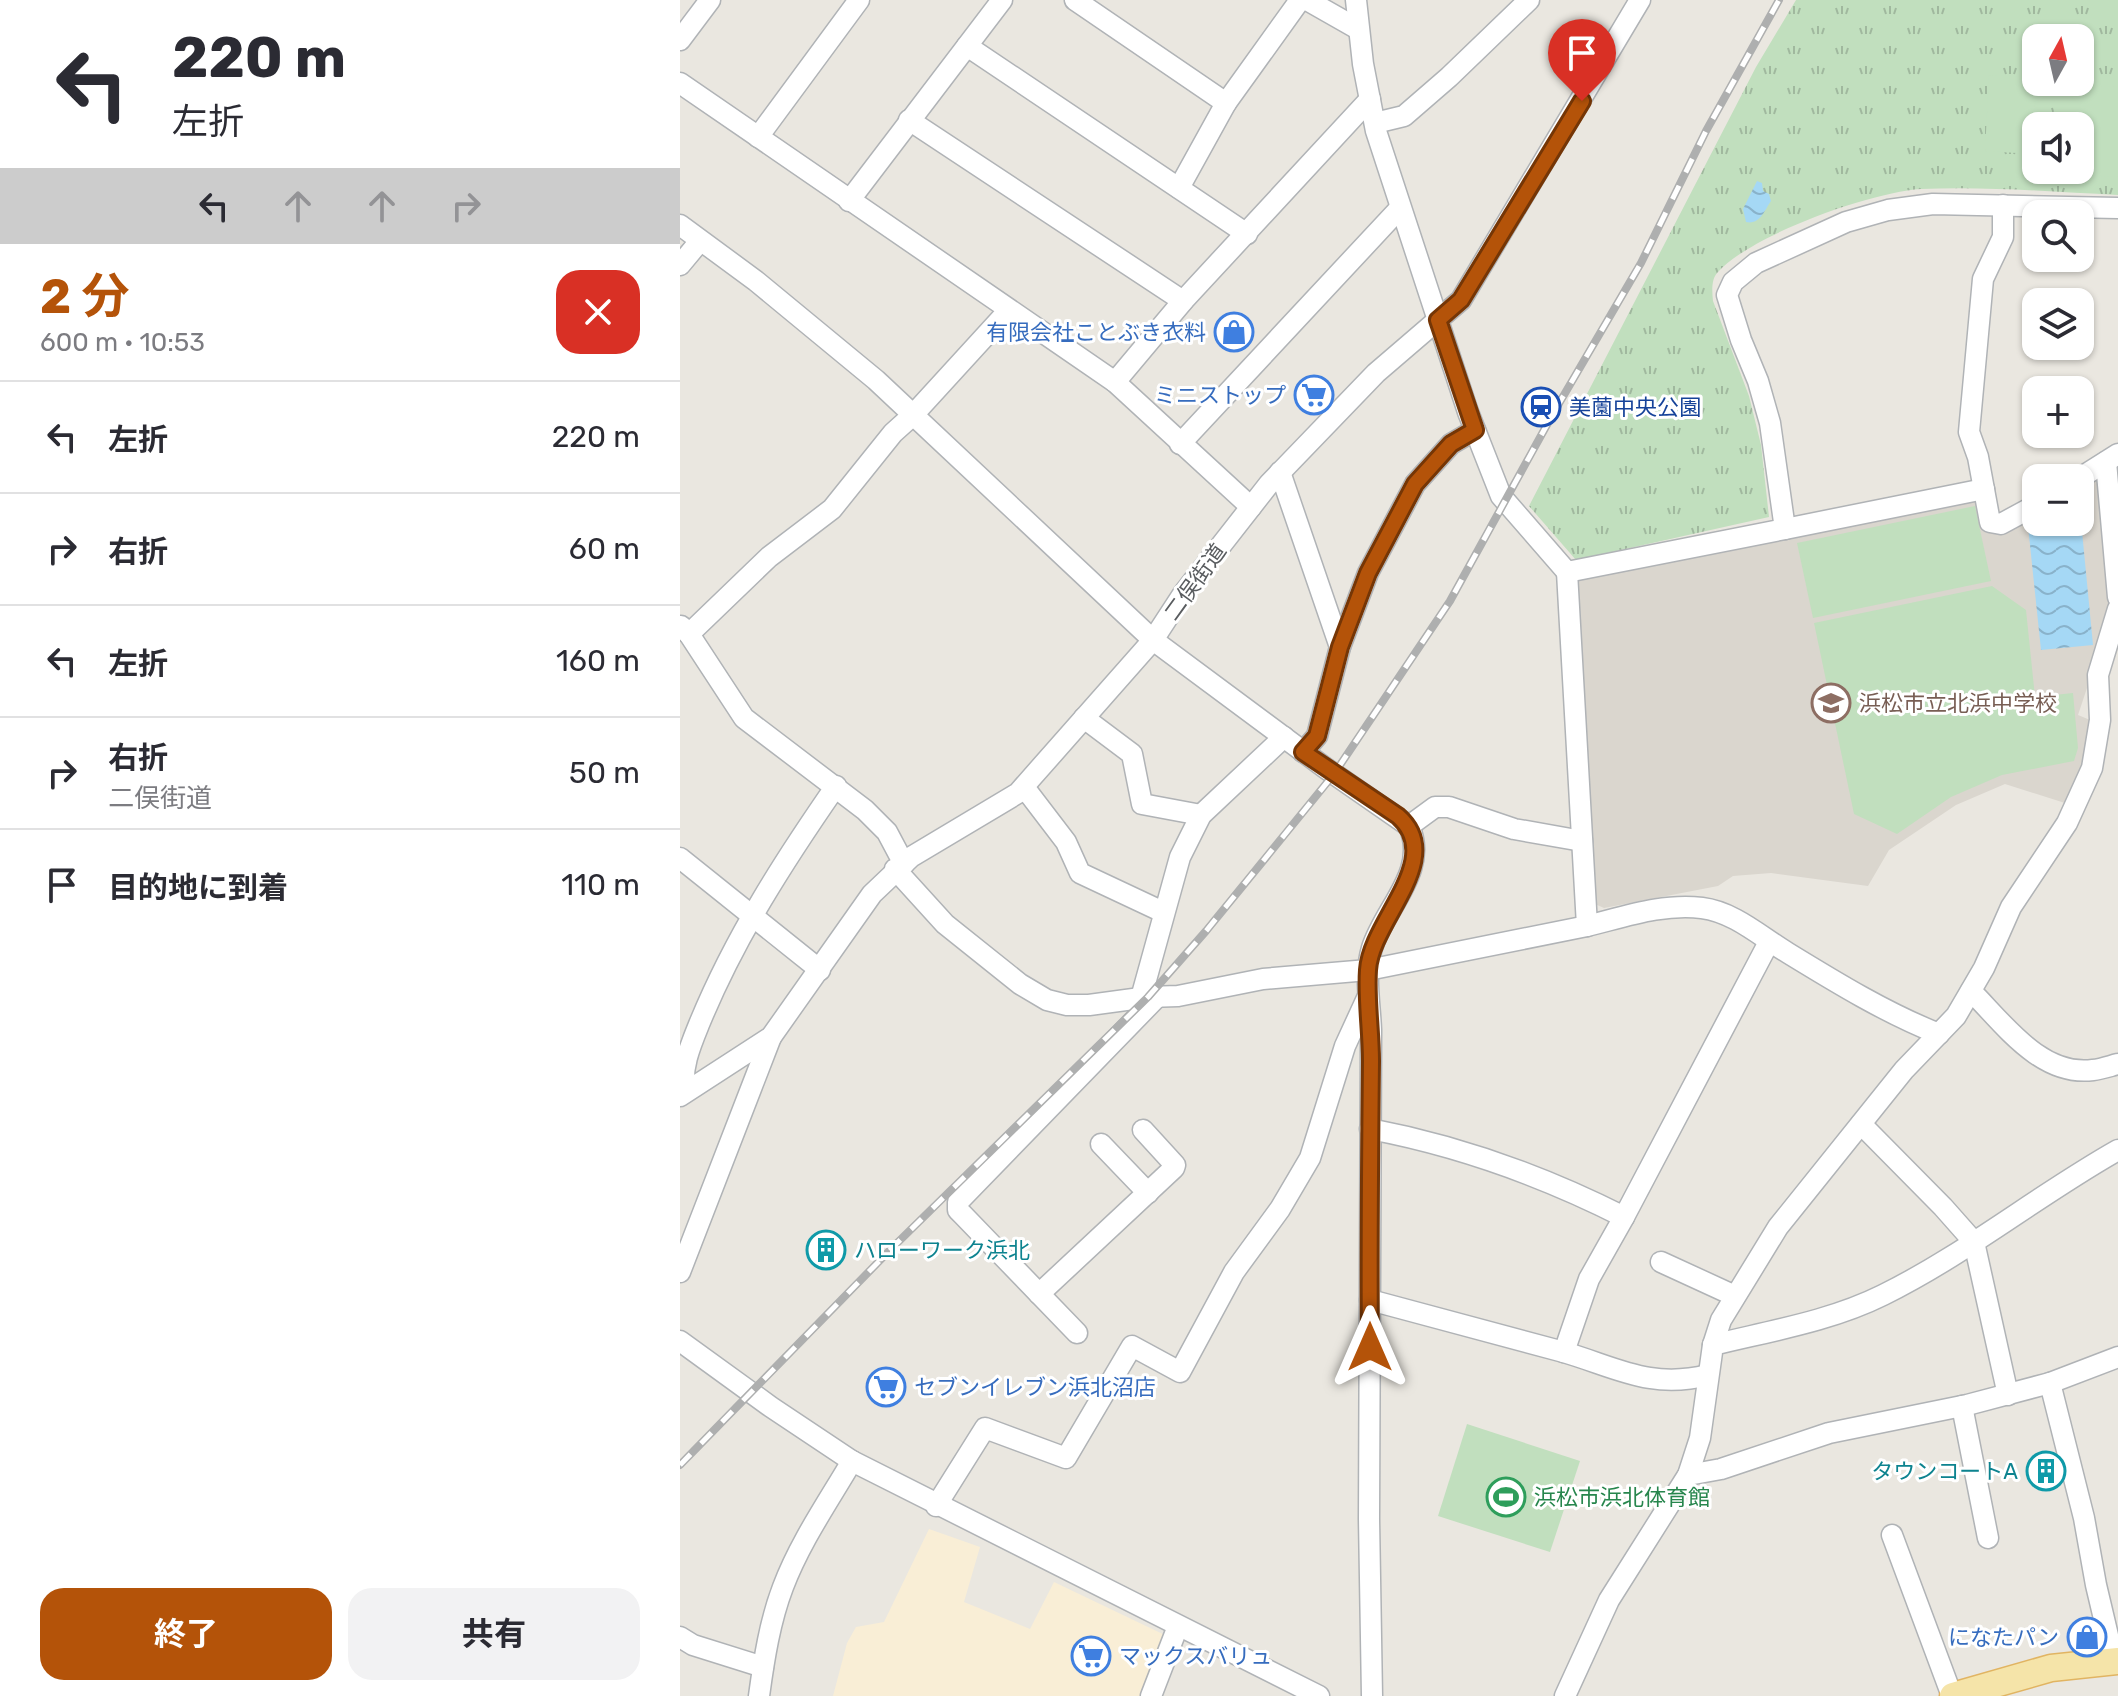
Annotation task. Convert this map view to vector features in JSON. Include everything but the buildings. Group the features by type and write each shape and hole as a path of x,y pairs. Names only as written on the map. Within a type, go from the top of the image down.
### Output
{"main road":[{"path":"1966,1694 2051,1668 2116,1661"}],"street":[{"path":"680,40 710,0"},
{"path":"758,137 859,0"},
{"path":"849,201 1002,0"},
{"path":"1075,0 1226,103"},
{"path":"1179,188 1226,103 1300,0"},
{"path":"1307,0 1358,29"},
{"path":"1356,0 1358,29 1375,123 1400,208 1475,430 1501,496 1567,572 1587,926"},
{"path":"1375,123 1404,116 1529,0"},
{"name":"二俣街道","path":"682,1094 771,1037 872,894 911,857 1024,787 1153,640 1183,594 1280,472 1376,373 1461,300 1640,0"},
{"path":"967,46 1247,234"},
{"path":"680,83 1115,382 1251,507"},
{"path":"1115,382 1183,301 1370,99"},
{"path":"909,120 1183,301"},
{"path":"1785,529 1770,423 1727,295 1733,282 1756,263 1846,222 1888,210 1933,204 2118,208"},
{"path":"2003,205 2003,237 1983,279 1969,432 1990,522 2001,524 2022,513"},
{"path":"1180,444 1400,208"},
{"path":"680,225 816,329 913,415 1153,640 1303,752 1409,826 1415,838 1416,855 1407,880 1377,935 1368,970 1372,1696"},
{"path":"680,265 700,241"},
{"path":"1009,310 893,433 832,509 769,557 685,630 744,718 865,810 887,832 900,867 945,924 1020,984 1040,997 1059,1004 1080,1006 1178,996 1263,979 1368,970 1587,926 1665,907 1701,908 1726,913 1868,1001 1939,1034"},
{"path":"1303,752 1317,736 1340,647 1368,573 1415,484 1451,444 1475,430"},
{"path":"2094,469 2112,458 2118,597"},
{"path":"1280,472 1340,647"},
{"path":"1567,572 1984,489"},
{"path":"1565,1696 1609,1600 1688,1475 1700,1438 1717,1328 1735,1296 1778,1227 1904,1070 1956,1016 2011,907 2067,823 2109,723 2098,675 2118,609"},
{"path":"1084,718 1132,754 1142,804 1201,815"},
{"path":"1077,1333 958,1210 958,1202 1149,997 1163,912 1180,857 1201,815 1284,737"},
{"path":"682,1094 680,1079 691,1044 719,977 752,914 836,786"},
{"path":"1024,787 1066,842 1080,873 1163,912"},
{"path":"1409,826 1435,807 1449,807 1514,829 1582,841"},
{"path":"680,858 820,970"},
{"path":"1564,1352 1589,1279 1769,942"},
{"path":"1971,991 2041,1060 2062,1068 2092,1071 2118,1064"},
{"path":"936,1506 985,1428 1066,1458 1132,1346 1180,1372 1234,1272 1280,1209 1310,1158 1345,1046 1369,993"},
{"path":"680,1272 771,1037"},
{"path":"1861,1124 1974,1242 2008,1395"},
{"path":"1370,1129 1427,1140 1479,1155 1574,1191 1624,1217"},
{"path":"1039,1294 1171,1174 1175,1165 1143,1130"},
{"path":"1101,1144 1148,1193"},
{"path":"1713,1345 1797,1325 1882,1295 1974,1242 2072,1175 2118,1150"},
{"path":"1661,1262 1735,1296"},
{"path":"1370,1300 1564,1352 1630,1376 1683,1381 1708,1375"},
{"path":"680,1341 852,1461 936,1506 1319,1696"},
{"path":"1688,1475 1721,1469 1829,1433 2008,1395 2118,1357"},
{"path":"2050,1383 2116,1661"},
{"path":"1962,1406 1988,1538"},
{"path":"759,1696 783,1587 807,1536 852,1461"},
{"path":"1892,1535 1966,1694"},
{"path":"1151,1696 1178,1626"},
{"path":"680,1637 693,1645 763,1667"}],"shaded area":[{"name":"浜松市立北浜中学校","path":"2102,474 2113,610 2078,715 2095,722 2089,756 2068,804 2005,784 1956,805 1889,850 1868,886 1771,873 1733,876 1718,886 1604,908 1595,904 1575,581 1584,575 1978,496 1985,525 2022,514 2022,536 2094,536 2094,477"},
{"path":"929,1529 980,1547 964,1602 1030,1629 1054,1582 1169,1637 1145,1696 833,1696 847,1643 856,1627 884,1622"}],"green space":[{"name":"美薗中央公園","path":"1796,0 2118,0 2118,195 1970,188 1899,192 1843,207 1784,230 1734,258 1718,272 1712,289 1713,301 1749,396 1761,445 1769,517 1576,560 1529,506 1756,67"},
{"path":"1989,75 2022,77 2022,96 2035,96 2035,112 2022,112 2022,153 1985,151"},
{"path":"2094,86 2118,87 2118,177 2094,176 2094,112 2054,112 2054,96 2094,96"},
{"path":"1975,506 1991,581 1813,618 1797,543"},
{"path":"1992,586 2026,610 2035,697 2073,693 2078,748 2074,761 2002,775 1951,797 1897,834 1854,814 1814,623"},
{"name":"浜松市浜北体育館","path":"1467,1424 1580,1461 1550,1552 1438,1516"}],"water":[{"path":"1757,181 1762,183 1763,191 1769,194 1771,201 1758,219 1746,222 1743,209"},
{"path":"2029,536 2082,536 2093,645 2041,650"}],"railway":[{"path":"680,1465 892,1248 1148,997 1334,774 1450,601 1554,412 1641,263 1706,131 1779,0"}],"place":[{"name":"有限会社ことぶき衣料","path":"1234,332"},
{"name":"ミニストップ","path":"1314,395"},
{"name":"美薗中央公園","path":"1541,407"},
{"name":"浜松市立北浜中学校","path":"1831,703"},
{"name":"ハローワーク浜北","path":"826,1250"},
{"name":"セブンイレブン浜北沼店","path":"886,1387"},
{"name":"タウンコートA","path":"2046,1471"},
{"name":"浜松市浜北体育館","path":"1506,1497"},
{"name":"になたパン","path":"2087,1637"},
{"name":"マックスバリュ","path":"1091,1656"}],"route":[{"path":"1370,1347 1371,1030 1368,970 1377,935 1407,880 1416,855 1415,838 1409,826 1398,816 1303,752 1317,736 1340,647 1368,573 1415,484 1451,444 1475,430 1438,320 1461,300 1582,101"}]}
